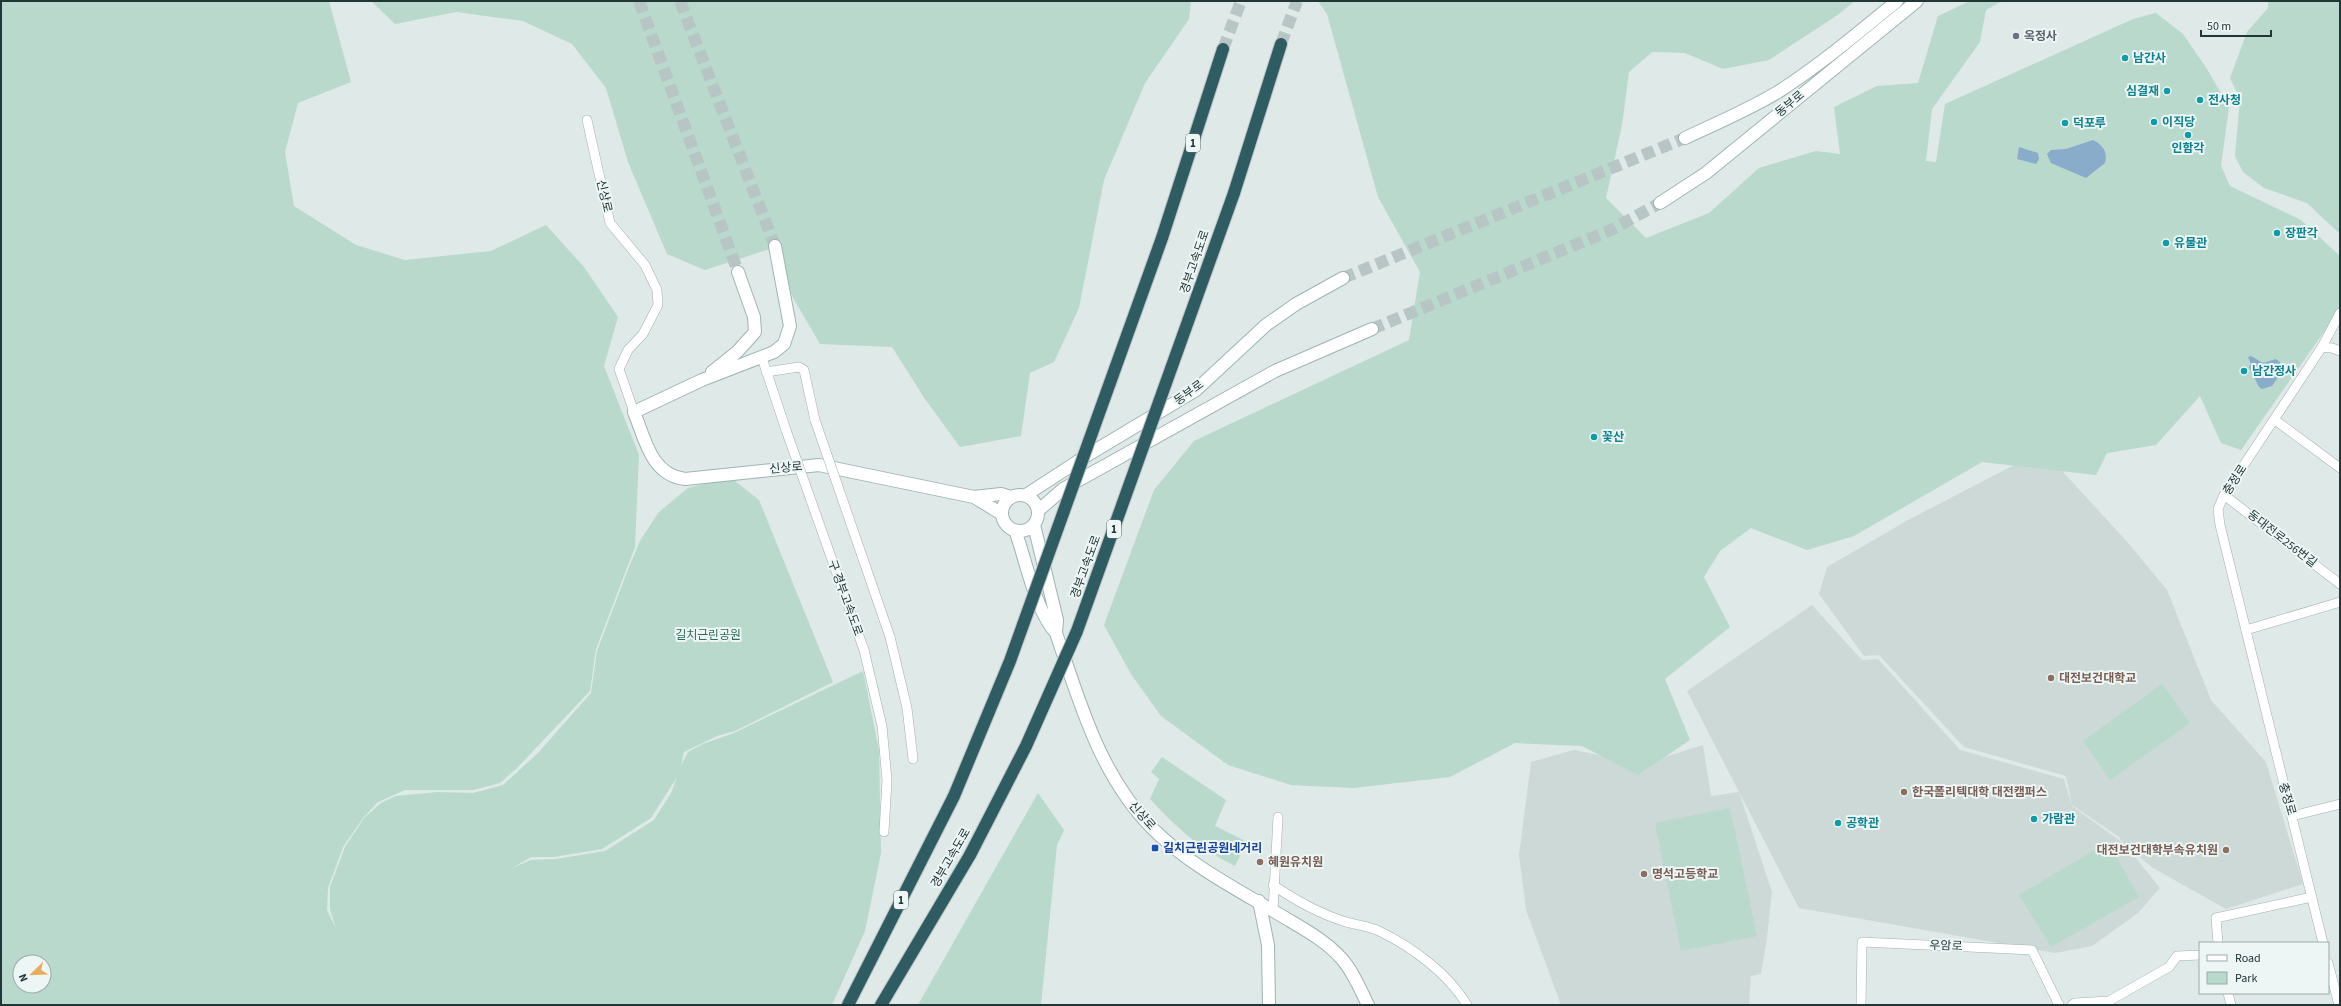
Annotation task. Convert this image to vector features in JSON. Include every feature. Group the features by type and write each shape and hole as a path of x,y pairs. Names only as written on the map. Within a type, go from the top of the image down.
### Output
{"highway":[{"name":"경부고속도로","path":"881,1005 970,855 1026,746 1077,631 1234,192 1282,44"},
{"name":"경부고속도로","path":"848,1005 954,796 1010,661 1162,238 1223,49"}],"main road":[{"name":"동부로","path":"1685,138 1746,110 1778,92 1838,49 1897,1"},
{"name":"동부로","path":"1660,203 1717,164 1917,1"},
{"path":"634,412 702,380 762,358 774,352 784,344 790,326 775,246"},
{"path":"702,380 737,352 755,332 754,317 738,272"},
{"name":"동부로","path":"1026,495 1086,456 1196,390 1266,325 1296,304 1343,278"},
{"name":"동부로","path":"1039,510 1063,489 1275,371 1372,329"},
{"name":"신상로","path":"634,412 650,454 660,467 672,478 685,479 818,465 974,497"},
{"path":"974,497 1001,494 1011,497 1026,495 1034,501 1039,510 1034,525 1057,620 1056,633"},
{"path":"974,497 1002,514"},
{"path":"1011,497 1004,504 1002,514 1006,524 1015,530 1025,530 1034,525"},
{"path":"1015,530 1040,607 1047,624 1056,633"},
{"name":"신상로","path":"1056,633 1101,758 1126,798 1153,829 1179,852 1315,936 1341,957 1354,976 1368,1005"},
{"path":"1259,901 1268,944 1269,1005"}],"street":[{"name":"신상로","path":"587,120 610,223 645,265 657,290 658,304 643,334 628,350 619,369 634,412"},
{"name":"충정로","path":"2323,942 2220,525 2218,509 2224,495 2322,348 2340,313"},
{"path":"2322,348 2336,350 2340,355"},
{"name":"구 경부고속도로","path":"762,358 864,650 882,726 887,780 884,832"},
{"path":"766,372 799,367 804,370 815,420 890,637 907,708 913,759"},
{"path":"2275,420 2340,468"},
{"name":"동대전로256번길","path":"2224,495 2340,584"},
{"path":"2246,630 2340,602"},
{"path":"2292,816 2340,804"},
{"path":"1273,910 1273,885 1278,817"},
{"path":"1273,885 1299,903 1343,921 1378,931 1418,955 1447,979 1466,1005"},
{"path":"2218,942 2216,918 2312,897"},
{"name":"우암로","path":"1861,1005 1862,942 2032,950 2059,1005"},
{"path":"2072,1005 2075,1003 2108,1000 2169,967 2177,956 2199,955"},
{"path":"2329,967 2338,1005"},
{"path":"2228,994 2231,1005"}],"shaded area":[{"path":"2043,450 2130,545 2167,590 2211,700 2266,762 2303,884 2226,909 2153,868 2127,847 2160,888 2138,913 2092,946 2055,953 1799,908 1687,691 1812,605 1862,660 1878,659 1960,750 2064,779 2072,806 2123,843 2119,837 2072,805 2066,776 1964,747 1879,655 1864,656 1819,594 1827,567 1908,520"},
{"name":"명석고등학교","path":"1703,745 1711,796 1739,792 1772,892 1761,974 1751,976 1749,1005 1561,1005 1526,910 1519,855 1531,762 1574,750 1618,759 1629,768"}],"green space":[{"name":"길치근린공원","path":"1,1 329,1 351,82 298,103 285,152 294,206 356,245 405,260 491,251 546,225 584,267 618,317 604,366 639,455 635,547 596,649 590,691 517,768 500,783 473,790 405,790 378,802 363,818 343,847 328,888 327,910 336,929 330,909 330,887 345,847 364,818 381,803 396,796 437,792 473,793 503,785 538,753 591,693 597,651 641,539 659,512 688,488 719,480 735,481 759,500 833,682 735,731 717,736 684,752 681,766 688,752 703,744 734,733 863,671 879,750 881,853 865,931 832,1005 1,1005","holes":["677,777 671,793 654,820 605,851 556,859 531,860 512,868 531,857 554,857 602,849 651,818"]},
{"path":"371,1 1191,1 1189,19 1145,83 1104,180 1079,308 1054,362 1030,373 1021,436 960,447 925,399 892,347 820,344 792,296 779,246 705,270 667,254 628,162 606,88 572,44 523,21 456,12 395,24"},
{"path":"1318,1 1855,1 1836,16 1769,60 1723,69 1685,53 1652,52 1629,72 1622,125 1606,198 1646,238 1709,213 1759,168 1816,151 1840,154 1834,107 1877,86 1918,83 1938,16 1970,1 2002,1 1986,10 1980,42 1932,109 1926,161 1936,162 1945,104 2133,19 2156,13 2183,34 2207,69 2229,107 2221,166 2230,186 2301,220 2340,256 2340,309 2241,450 2221,443 2200,396 2156,445 2107,453 2096,475 1982,462 1854,536 1807,550 1751,528 1720,551 1704,577 1730,627 1665,679 1690,740 1638,775 1582,746 1515,743 1450,777 1353,788 1291,785 1228,765 1161,716 1131,674 1104,625 1154,490 1194,441 1409,340 1420,272 1378,197 1327,14"},
{"path":"2268,1 2340,1 2340,234 2307,203 2264,188 2243,172 2235,156 2240,99 2230,78 2247,32 2268,8"},
{"path":"2162,684 2190,723 2110,780 2083,741"},
{"path":"1162,757 1226,800 1215,826 1247,842 1235,866 1199,845 1150,799 1159,779 1151,772"},
{"path":"1038,793 1064,830 1057,845 1041,1005 918,1005"},
{"path":"1730,808 1757,936 1681,951 1655,823"},
{"path":"2108,842 2139,897 2051,947 2019,895"}],"water":[{"path":"2093,140 2100,144 2104,149 2106,159 2105,163 2086,178 2051,163 2047,154 2051,150 2066,149"},
{"path":"2019,147 2038,153 2039,159 2036,164 2017,159"},
{"path":"2251,356 2263,363 2276,359 2280,362 2281,373 2272,386 2262,389 2259,387 2249,367 2251,364 2248,357"}],"tunnel":[{"path":"639,1 738,272"},
{"path":"680,1 775,246"},
{"path":"1223,49 1241,1"},
{"path":"1281,44 1297,1"},
{"path":"1343,278 1685,138"},
{"path":"1372,329 1611,230 1660,203"}],"place":[{"name":"옥정사","path":"2016,36"},
{"name":"남간사","path":"2125,58"},
{"name":"심결재","path":"2167,91"},
{"name":"전사청","path":"2200,100"},
{"name":"이직당","path":"2154,122"},
{"name":"덕포루","path":"2065,123"},
{"name":"인함각","path":"2188,135"},
{"name":"장판각","path":"2277,233"},
{"name":"유물관","path":"2166,243"},
{"name":"남간정사","path":"2244,371"},
{"name":"꽃산","path":"1594,437"},
{"name":"대전보건대학교","path":"2051,678"},
{"name":"한국폴리텍대학 대전캠퍼스","path":"1904,792"},
{"name":"가람관","path":"2034,819"},
{"name":"공학관","path":"1838,823"},
{"name":"길치근린공원네거리","path":"1155,848"},
{"name":"대전보건대학부속유치원","path":"2226,850"},
{"name":"혜원유치원","path":"1260,862"},
{"name":"명석고등학교","path":"1644,874"}]}
